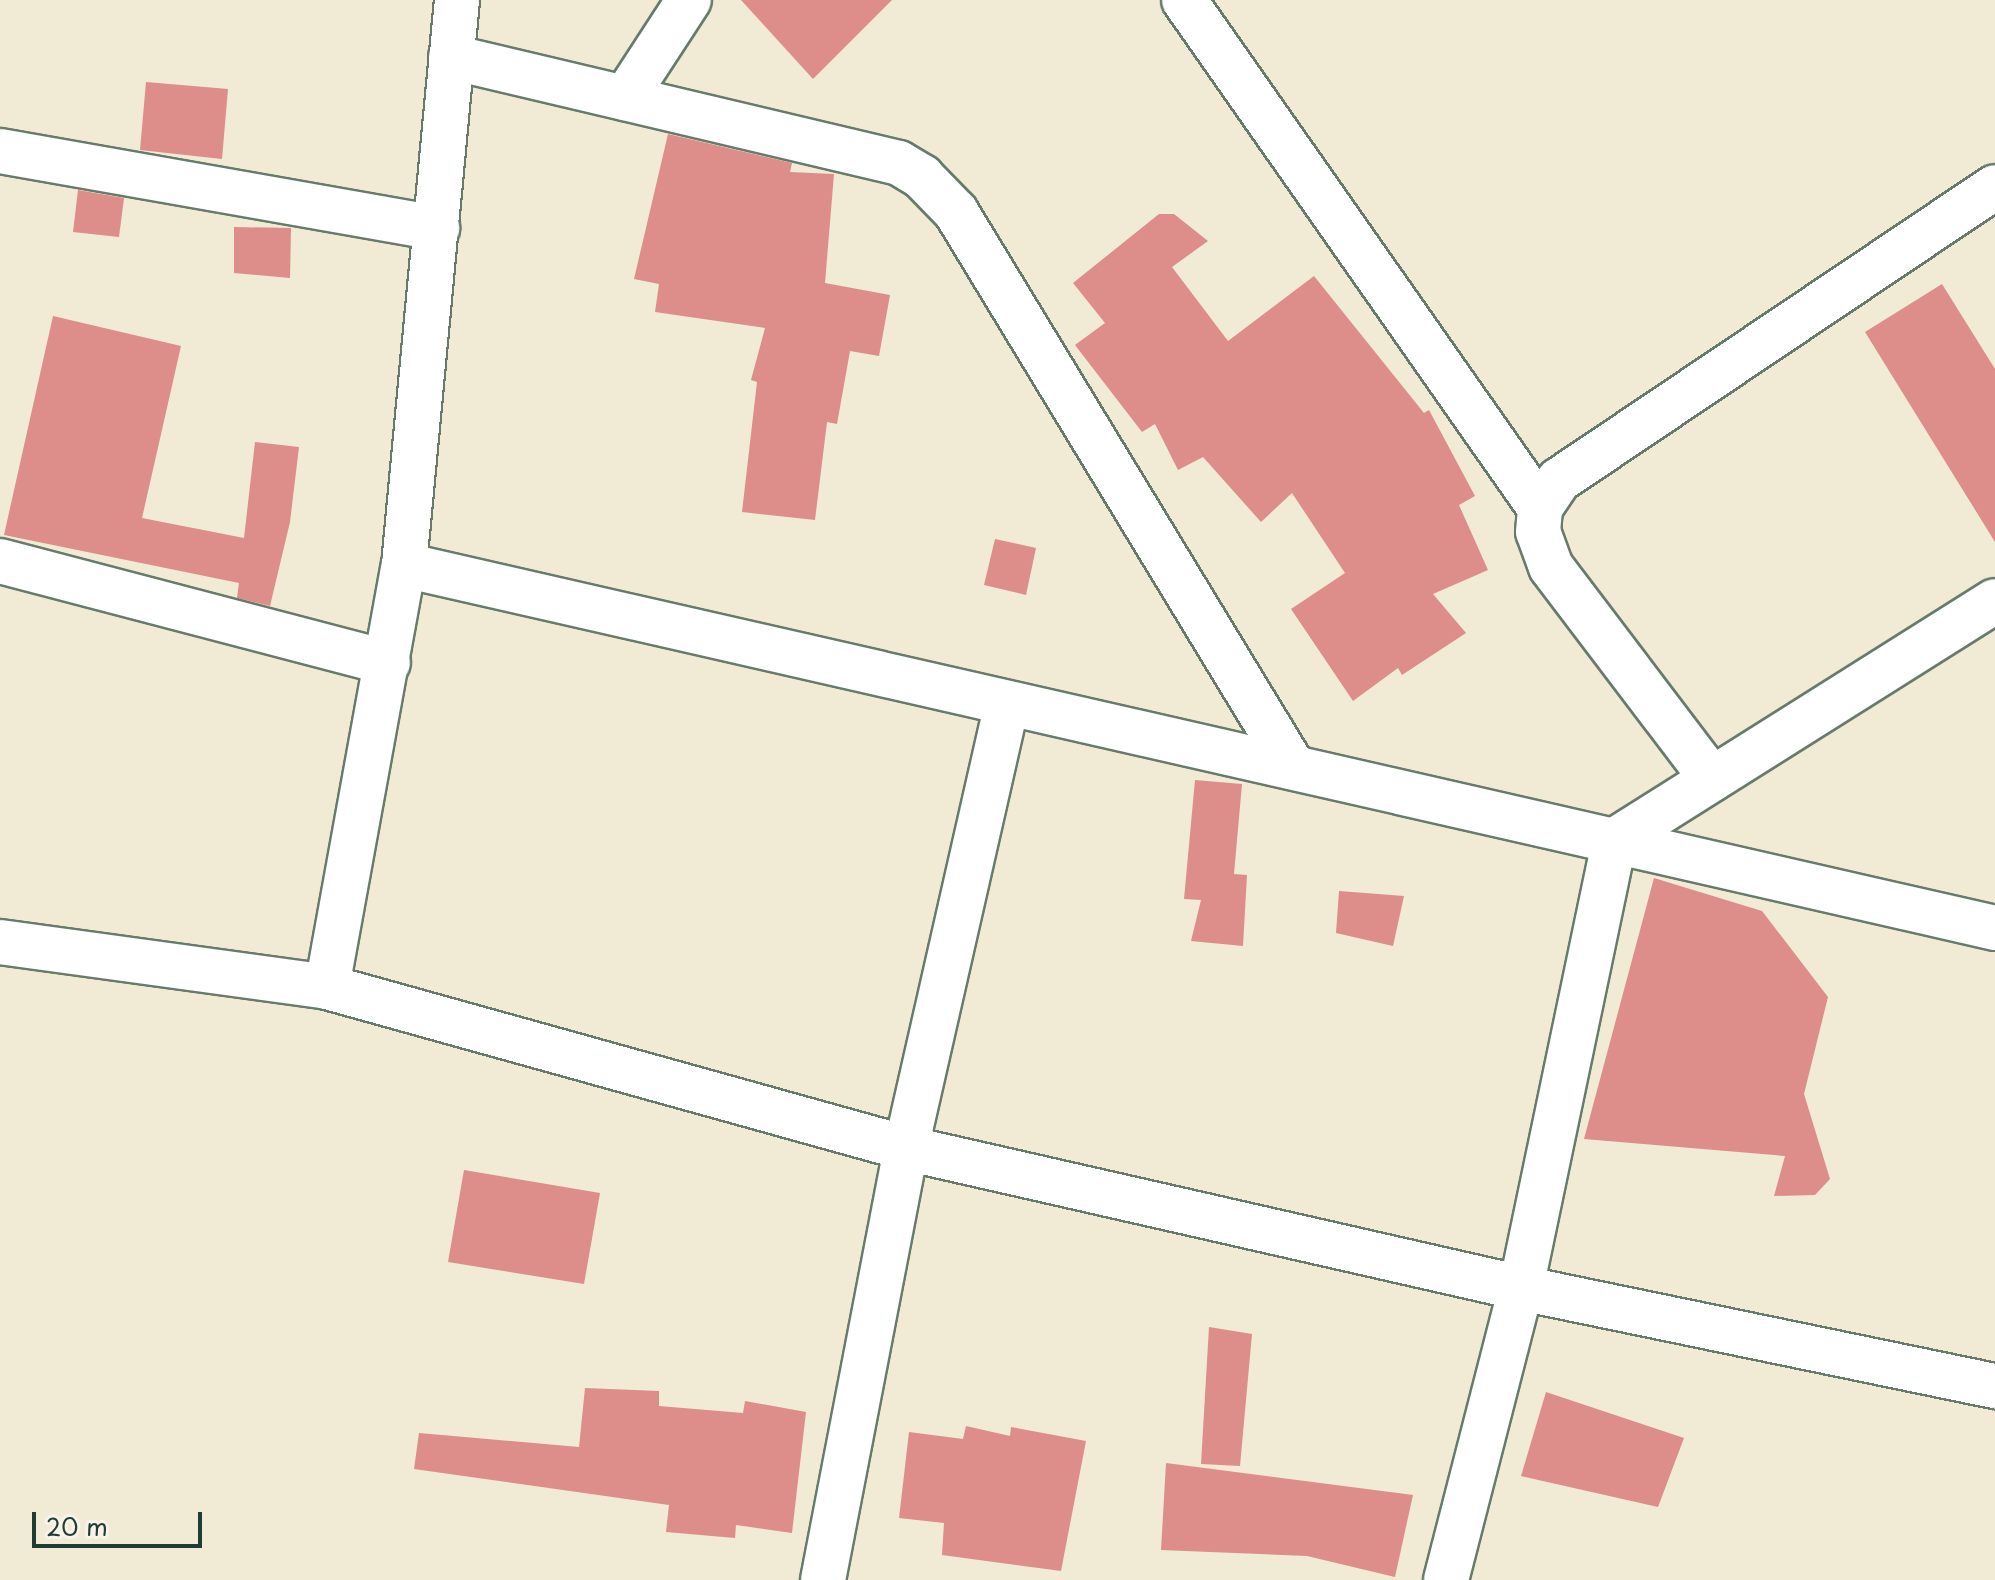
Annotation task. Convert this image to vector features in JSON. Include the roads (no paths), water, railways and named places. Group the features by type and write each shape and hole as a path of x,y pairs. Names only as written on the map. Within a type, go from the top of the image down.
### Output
{"street":[{"path":"327,987 404,565 457,0"},
{"path":"625,98 689,0"},
{"path":"1184,0 1540,508"},
{"path":"451,57 899,163 922,177 956,212 1293,767"},
{"path":"0,151 437,228"},
{"path":"1712,779 1551,567 1538,532 1540,508 1559,480 1995,187"},
{"path":"0,561 388,663"},
{"path":"404,565 1995,928"},
{"path":"1446,1580 1521,1288 1614,841 1995,601"},
{"path":"823,1580 906,1148 1007,703"},
{"path":"0,942 327,987 906,1148 1521,1288 1995,1386"}]}
